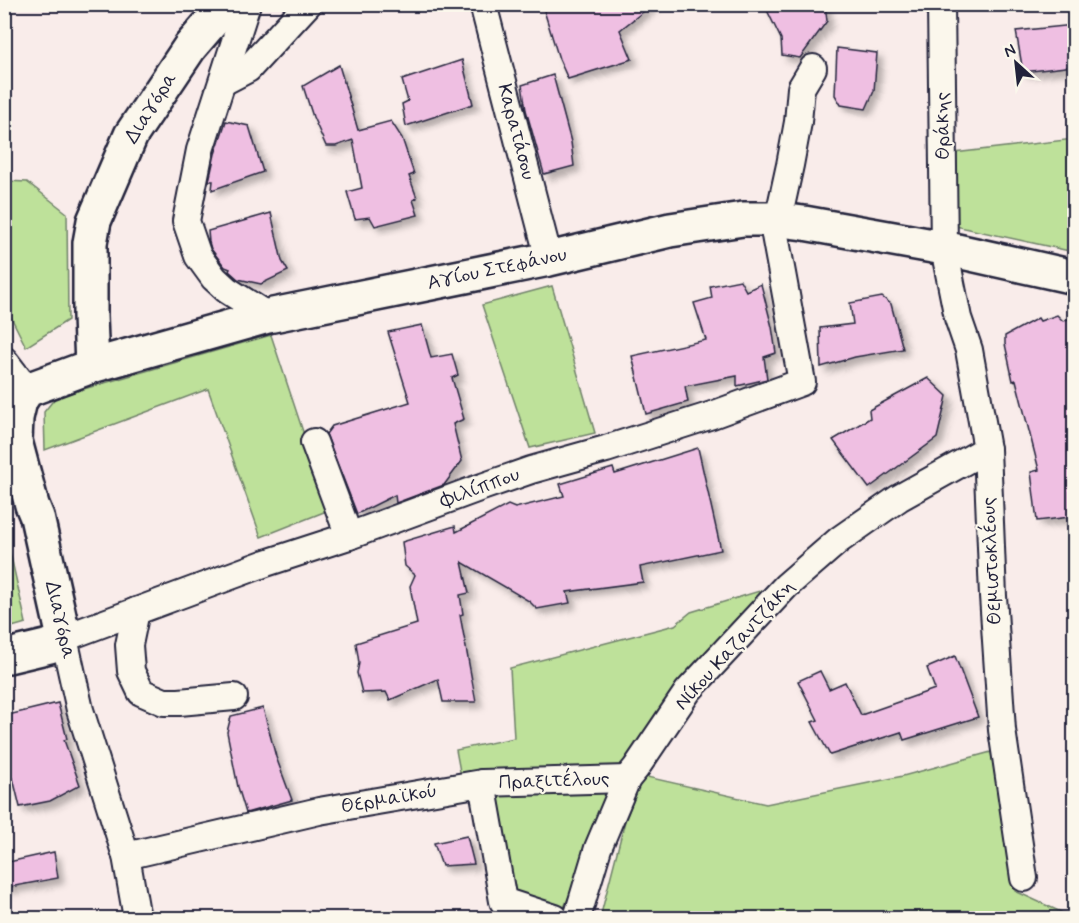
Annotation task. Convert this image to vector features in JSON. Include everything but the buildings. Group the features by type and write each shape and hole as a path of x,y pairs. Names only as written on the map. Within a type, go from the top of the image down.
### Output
{"street":[{"name":"Διαγόρα","path":"92,366 90,243 94,222 131,135 190,47 227,4"},
{"path":"247,4 200,150 186,221 198,256 214,278 227,290 268,316"},
{"path":"223,82 248,69 308,4"},
{"name":"Καρατάσου","path":"483,4 549,259"},
{"name":"Θράκης","path":"941,4 944,248"},
{"path":"775,219 790,165 798,122 801,88 813,68"},
{"name":"Αγίου Στεφάνου","path":"268,316 549,259 670,230 743,219 775,219 816,225 944,248 1074,277"},
{"name":"Φιλίππου","path":"4,657 50,646 64,638 266,563 349,536 489,484 712,415 802,382 775,219"},
{"name":"Θεμιστοκλέους","path":"944,248 958,318 969,350 987,449 993,596 1002,730 1024,878"},
{"path":"4,360 27,390 92,366 268,316"},
{"name":"Διαγόρα","path":"27,390 20,401 16,418 15,441 37,517 80,710 126,856 137,918"},
{"path":"314,442 349,536"},
{"name":"Νίκου Καζαντζάκη","path":"577,918 598,848 627,779 688,691 786,586 839,540 899,498 987,449"},
{"path":"136,611 129,645 131,671 141,692 164,702 234,698"},
{"name":"Πραξιτέλους","path":"482,783 627,779"},
{"path":"482,783 503,901 555,918"},
{"name":"Θερμαϊκού","path":"126,856 320,811 482,783"}],"green space":[{"path":"1074,139 1074,252 955,226 954,153"},
{"path":"5,181 27,182 67,213 68,320 26,347 5,305"},
{"path":"552,286 595,433 530,448 482,305"},
{"path":"271,335 329,510 261,537 208,389 45,450 44,412 56,397"},
{"path":"5,530 26,623 4,629"},
{"path":"776,586 623,775 462,782 456,750 514,738 510,668 675,625 691,612"},
{"path":"991,752 1015,891 1074,918 600,918 625,821 643,776 766,804 903,776"},
{"path":"618,784 562,912 508,889 490,786"}]}
